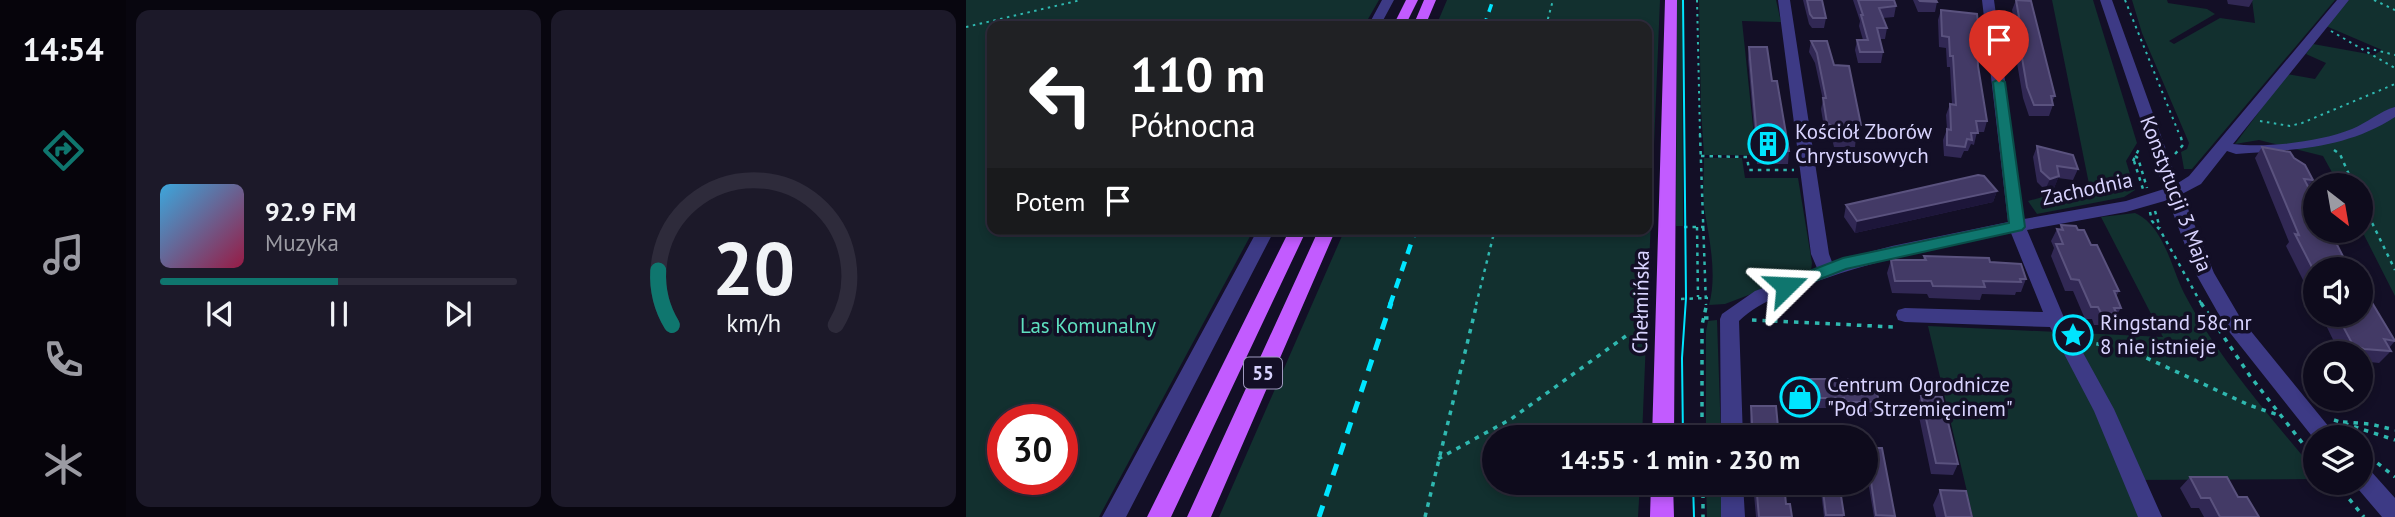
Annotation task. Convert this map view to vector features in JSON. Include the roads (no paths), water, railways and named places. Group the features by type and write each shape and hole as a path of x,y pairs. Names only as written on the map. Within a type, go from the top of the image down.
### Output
{"main road":[{"path":"1402,21 1412,0"},
{"path":"1421,21 1430,0"},
{"name":"Chełmińska","path":"1663,425 1671,0"},
{"name":"55","path":"1159,517 1296,235"},
{"name":"55","path":"1199,517 1325,235"},
{"path":"1662,495 1662,517"}],"street":[{"path":"1377,21 1388,0"},
{"path":"1784,0 1820,254 1827,270"},
{"path":"1988,0 2017,227 2056,320 2104,409 2150,517"},
{"name":"Konstytucji 3 Maja","path":"2106,0 2172,191 2205,274 2234,324 2330,425"},
{"name":"Zachodnia","path":"1732,425 1729,319 1751,302 1827,270 1876,256 2120,207 2172,191 2195,180 2343,0"},
{"path":"2224,146 2236,149 2325,143 2373,128 2395,111"},
{"path":"1114,517 1264,235"},
{"path":"1905,315 2056,320"},
{"path":"2373,490 2395,515"},
{"path":"1732,495 1733,517"}],"tram line":[{"path":"1683,0 1686,298 1682,358 1683,425"},
{"path":"1693,495 1694,517"}],"railway":[{"path":"1486,21 1493,0"},
{"path":"1390,305 1414,235"},
{"path":"1319,517 1391,303"}],"place":[{"name":"Kościół Zborów Chrystusowych","path":"1768,144"},
{"name":"Ringstand 58c nr 8 nie istnieje","path":"2073,335"},
{"name":"Centrum Ogrodnicze \"Pod Strzemięcinem\"","path":"1800,397"}],"park label":[{"name":"Las Komunalny","path":"1088,326"}]}
